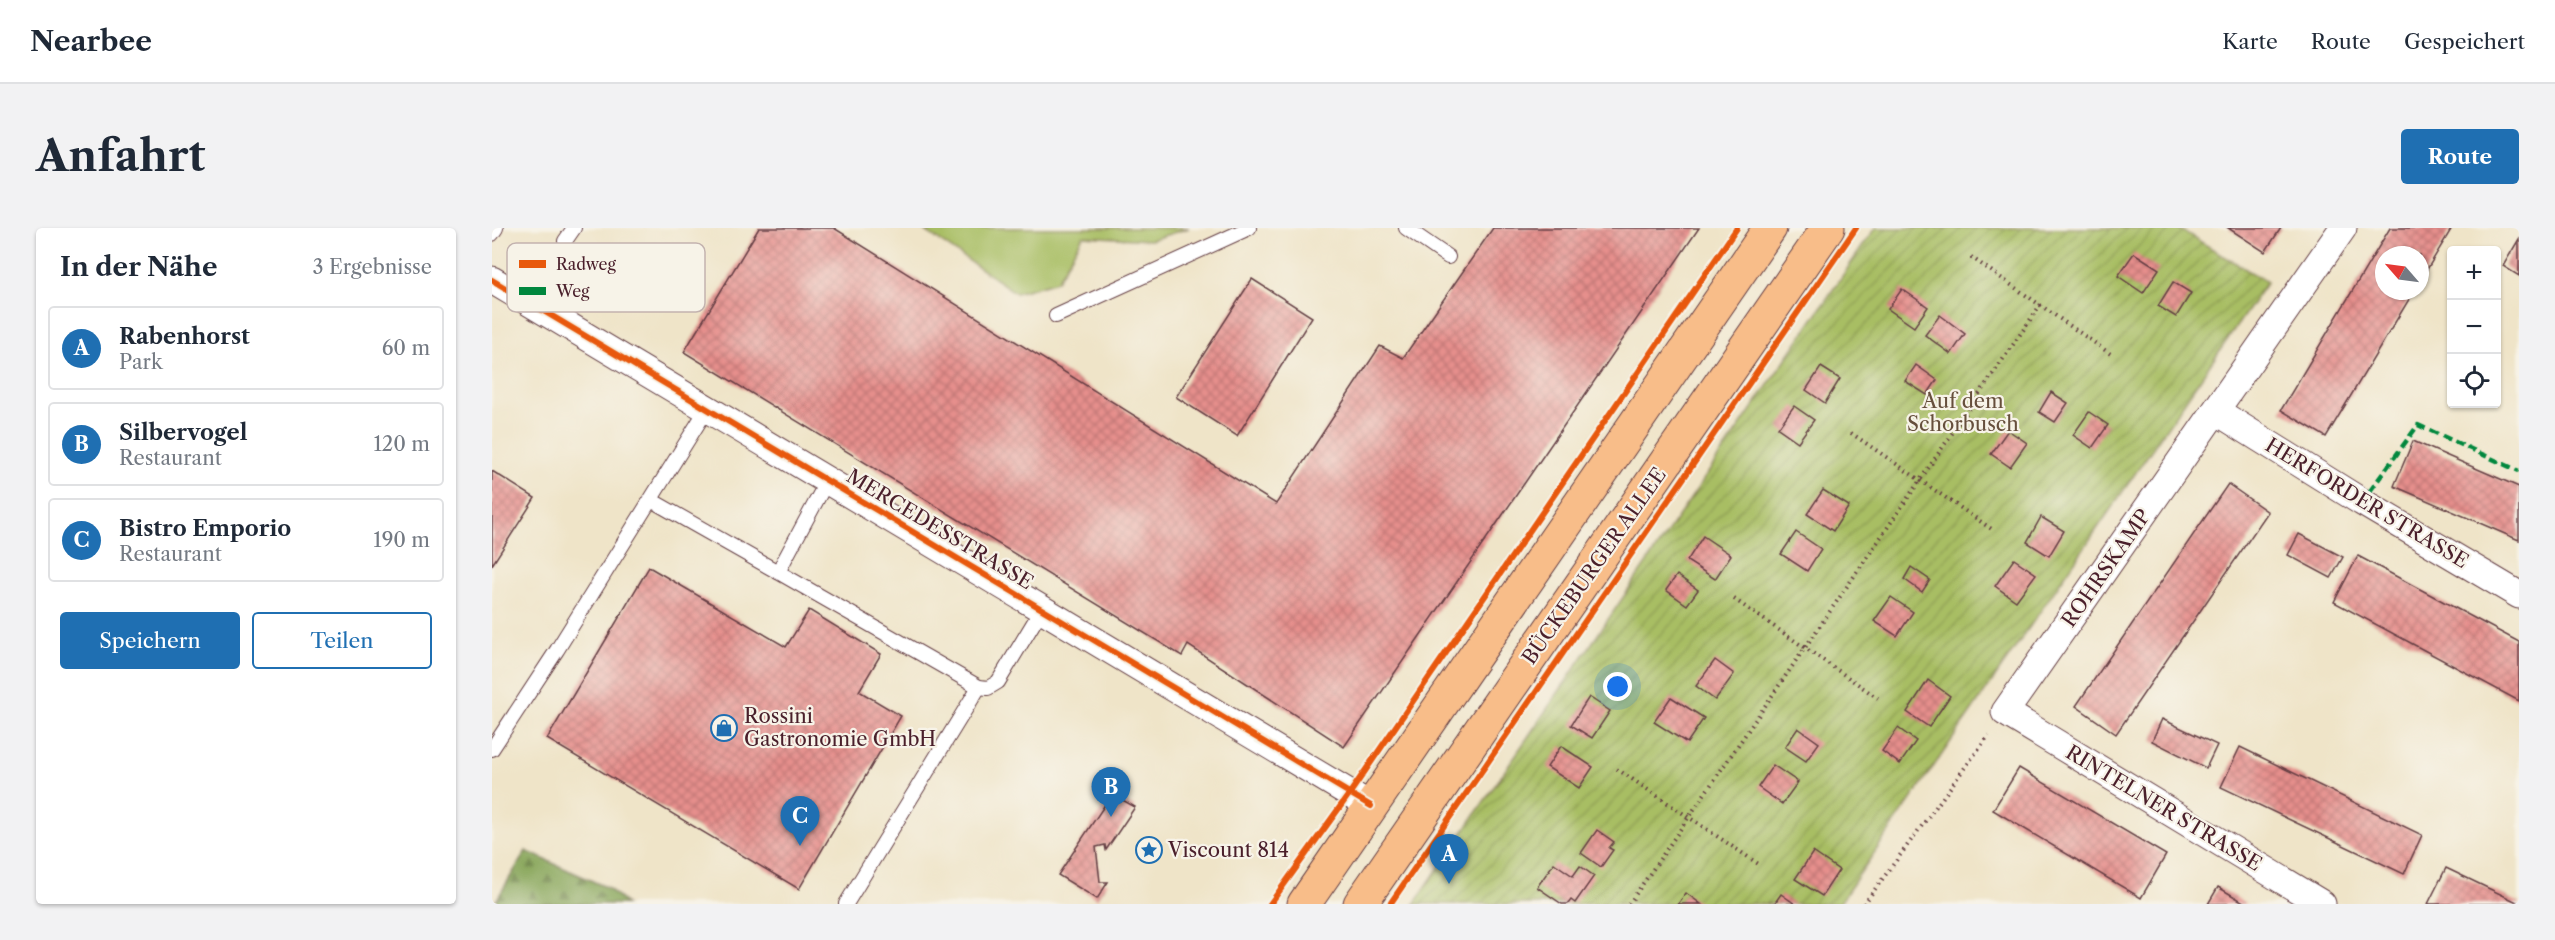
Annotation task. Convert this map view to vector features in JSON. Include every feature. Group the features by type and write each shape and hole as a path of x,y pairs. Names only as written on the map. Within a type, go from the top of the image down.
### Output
{"main road":[{"path":"1304,904 1770,228"},
{"name":"BÜCKEBURGER ALLEE","path":"1360,904 1828,228"}],"street":[{"name":"ROHRSKAMP","path":"2005,712 2343,228"},
{"name":"MERCEDESSTRASSE","path":"492,280 507,289"},
{"name":"MERCEDESSTRASSE","path":"545,312 1371,806"},
{"name":"HERFORDER STRASSE","path":"2216,411 2362,502 2519,595"},
{"name":"RINTELNER STRASSE","path":"2005,712 2322,904"}],"lane":[{"path":"492,234 496,228"},
{"path":"565,241 574,228"},
{"path":"1056,316 1249,228"},
{"path":"1406,228 1448,256"},
{"path":"492,750 707,409"},
{"path":"778,572 827,481"},
{"path":"651,500 979,687 988,688 998,682 1042,609"},
{"path":"846,904 979,687"}],"path":[{"path":"1971,257 2112,355"},
{"path":"1629,904 2041,304"},
{"path":"1851,433 1993,530"},
{"path":"1734,599 1878,698"},
{"path":"1864,904 2005,712"},
{"path":"1617,769 1760,865"}],"green space":[{"path":"921,228 1189,228 1150,240 1083,236 1057,281 1016,293"},
{"name":"Auf dem Schorbusch","path":"1875,228 2178,228 2267,282 1839,904 1414,904"},
{"path":"526,851 608,888 626,904 494,904"}],"building":[{"path":"759,228 834,228 1276,504 1380,346 1403,358 1493,228 1699,228 1344,747 1188,645 1182,656 684,352"},
{"path":"2228,228 2281,228 2265,252"},
{"path":"2390,228 2452,228 2429,266 2429,246 2379,246"},
{"path":"2519,239 2519,276 2503,266"},
{"path":"2134,253 2159,269 2143,293 2118,276"},
{"path":"2375,253 2375,300 2409,300 2326,437 2281,410"},
{"path":"1252,279 1312,317 1237,436 1176,397"},
{"path":"2173,282 2191,293 2176,317 2158,306"},
{"path":"1902,289 1928,307 1914,327 1888,309"},
{"path":"1940,315 1965,334 1951,354 1925,335"},
{"path":"1916,365 1937,380 1927,395 1905,381"},
{"path":"1821,367 1840,379 1825,403 1806,390"},
{"path":"2051,392 2068,403 2055,422 2039,412"},
{"path":"1794,406 1814,420 1798,442 1778,428"},
{"path":"2089,412 2108,425 2092,448 2073,435"},
{"path":"2008,430 2027,443 2010,467 1991,454"},
{"path":"2413,441 2519,487 2519,540 2394,486"},
{"path":"492,471 535,498 492,565"},
{"path":"2228,484 2268,512 2116,734 2076,706"},
{"path":"1823,490 1849,506 1833,531 1807,514"},
{"path":"2041,517 2064,531 2049,556 2027,542"},
{"path":"1796,532 1821,549 1807,571 1781,554"},
{"path":"2299,534 2343,557 2331,578 2288,555"},
{"path":"1703,536 1731,555 1715,579 1687,561"},
{"path":"2358,556 2519,642 2519,701 2334,602"},
{"path":"2014,559 2036,574 2016,601 1995,586"},
{"name":"Rossini Gastronomie GmbH","path":"649,567 786,647 809,610 881,654 859,691 901,716 799,889 547,739"},
{"path":"1911,567 1930,580 1922,592 1904,579"},
{"path":"1677,575 1698,590 1687,605 1666,590"},
{"path":"1891,597 1913,612 1897,636 1874,621"},
{"path":"1715,660 1734,674 1715,700 1696,686"},
{"path":"1928,680 1950,696 1929,727 1907,712"},
{"path":"1589,697 1610,711 1592,738 1571,725"},
{"path":"1671,697 1704,718 1687,743 1654,722"},
{"path":"2162,719 2217,745 2206,768 2152,741"},
{"path":"1798,728 1819,743 1806,761 1785,747"},
{"path":"1898,728 1916,741 1900,764 1882,751"},
{"path":"1561,746 1593,767 1579,788 1547,767"},
{"path":"2240,747 2422,835 2404,874 2221,787"},
{"path":"1773,765 1798,782 1782,804 1758,787"},
{"path":"2019,768 2166,855 2141,898 1993,810"},
{"path":"1112,794 1135,807 1106,850 1105,845 1096,847 1100,882 1108,882 1097,899 1058,875"},
{"path":"1597,830 1614,842 1609,848 1613,850 1601,867 1581,853"},
{"path":"1813,852 1839,870 1822,896 1795,879"},
{"path":"1554,863 1573,876 1580,866 1594,876 1575,903 1571,900 1568,904 1562,904 1537,887"},
{"path":"2446,868 2519,903 2519,904 2428,904"},
{"path":"2218,887 2247,904 2208,904"},
{"path":"1686,893 1701,904 1678,904"},
{"path":"1781,894 1795,904 1774,904"}],"marked path":[{"path":"2362,502 2418,425 2519,471"}],"cycle path":[{"path":"1270,904 1350,793 1737,228"},
{"path":"1390,904 1856,228"},
{"path":"492,280 507,289"},
{"path":"545,312 1371,806"}],"place":[{"name":"Rossini Gastronomie GmbH","path":"724,728"},
{"name":"Silbervogel","path":"1111,817"},
{"name":"Bistro Emporio","path":"800,846"},
{"name":"Viscount 814","path":"1149,850"},
{"name":"Rabenhorst","path":"1449,884"}]}
